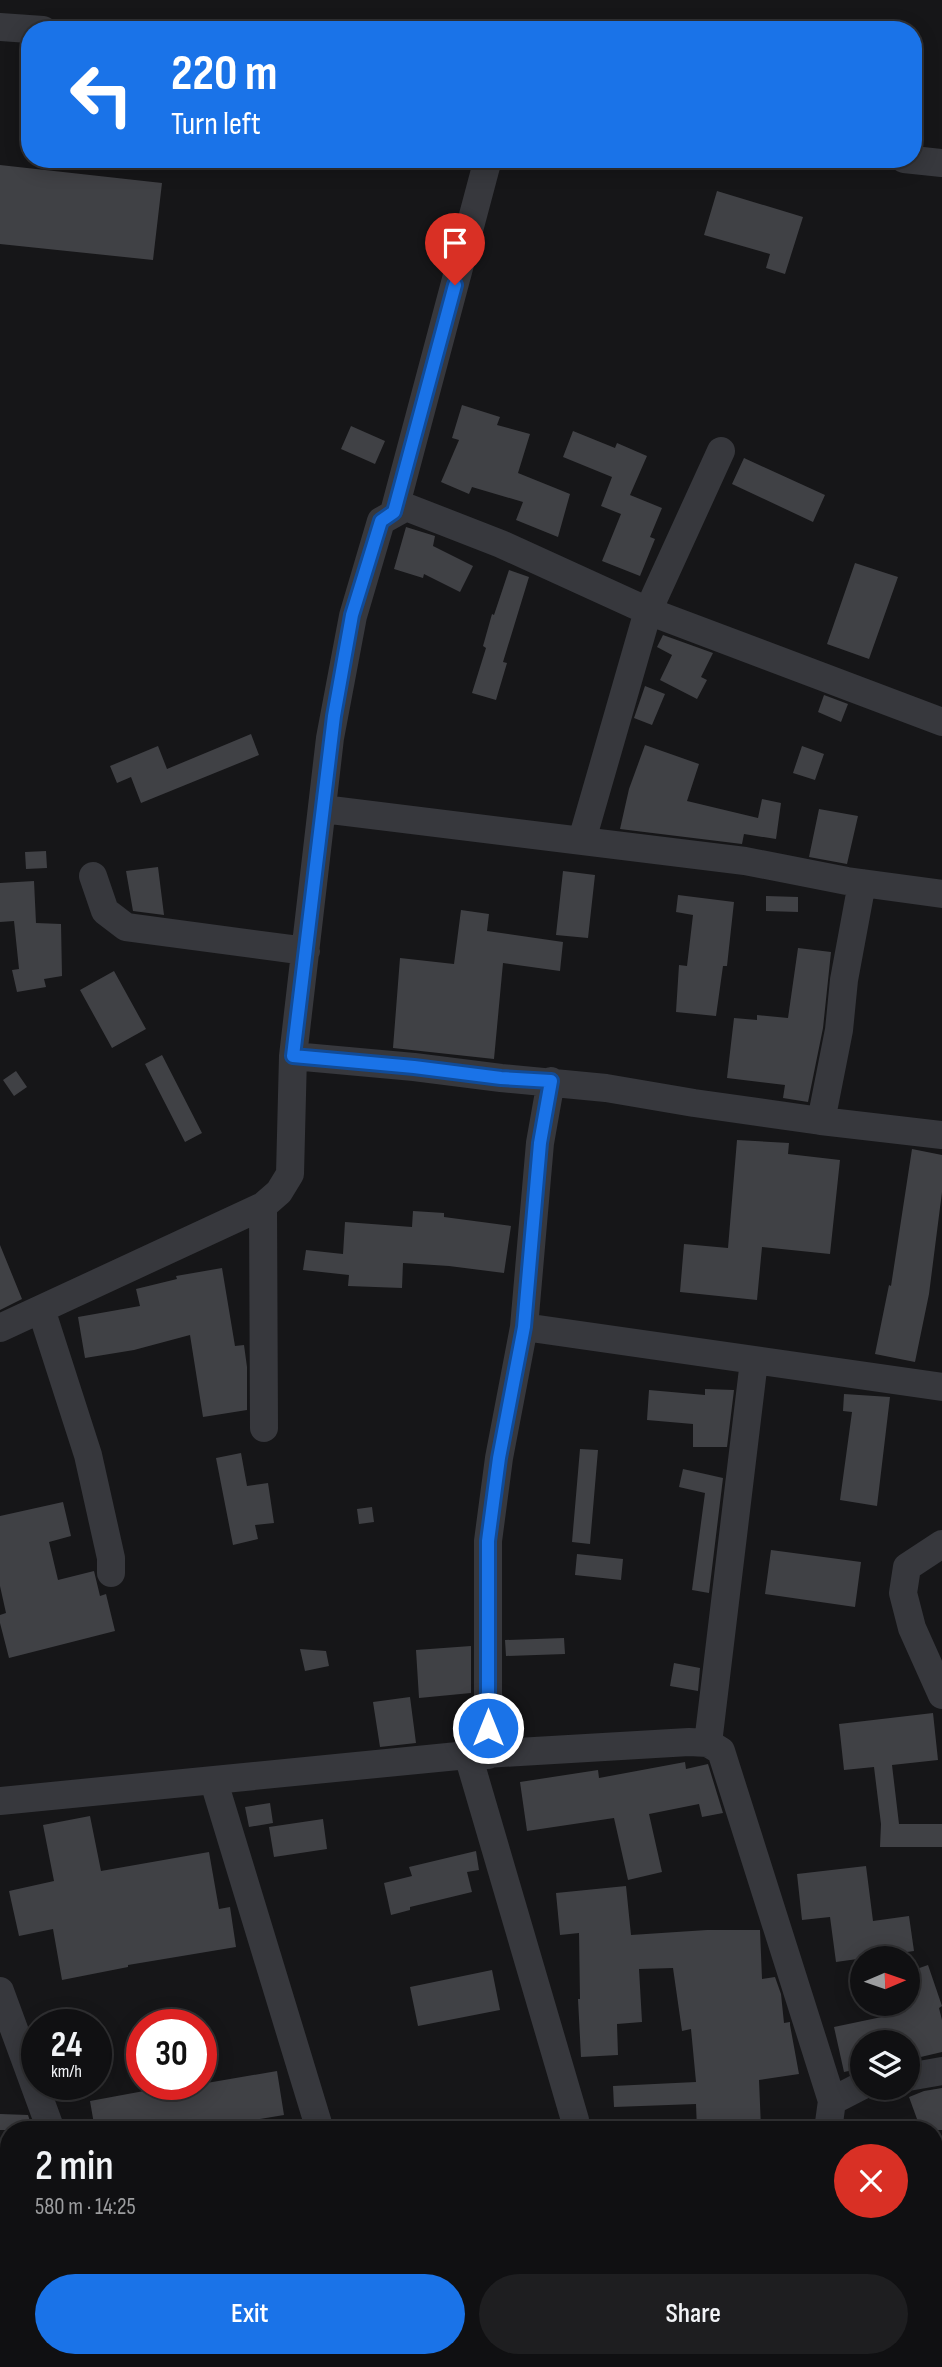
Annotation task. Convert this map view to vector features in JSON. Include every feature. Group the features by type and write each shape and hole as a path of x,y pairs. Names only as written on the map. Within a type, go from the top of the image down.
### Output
{"street":[{"path":"0,27 21,28"},
{"path":"922,161 942,163"},
{"path":"394,512 486,168"},
{"path":"582,840 648,611 721,451"},
{"path":"0,1328 263,1206 279,1192 290,1174 293,1056 330,738 352,615 381,521 394,512 406,508 501,544 648,611 942,722"},
{"path":"323,808 745,861 862,883 942,894"},
{"path":"93,876 105,911 126,927 306,951"},
{"path":"821,1121 839,1030 844,980 862,883"},
{"path":"293,1056 551,1081 821,1121 942,1135"},
{"path":"551,1081 540,1143 524,1327 499,1458 488,1541 478,1755 575,2121"},
{"path":"263,1206 264,1428"},
{"path":"41,1309 88,1455 111,1558 111,1573"},
{"path":"524,1327 942,1387"},
{"path":"708,1744 754,1360"},
{"path":"942,1544 907,1567 903,1593 912,1628 942,1695"},
{"path":"0,1801 478,1755 689,1742 708,1744 721,1751 832,2101 829,2121"},
{"path":"214,1782 317,2121"},
{"path":"0,1991 48,2121"},
{"path":"920,2075 942,2071"},
{"path":"832,2101 850,2091"}],"building":[{"path":"0,165 162,183 153,260 0,244"},
{"path":"717,191 803,217 785,274 766,268 770,254 704,235"},
{"path":"462,405 500,417 497,425 530,434 518,473 570,494 558,537 516,520 523,502 472,487 469,494 441,482 459,440 452,438"},
{"path":"351,426 385,441 375,464 341,449"},
{"path":"573,431 615,448 617,443 647,456 630,495 662,508 650,537 655,539 640,576 602,561 621,514 601,506 612,477 563,457"},
{"path":"744,458 825,495 813,522 732,484"},
{"path":"406,527 435,536 433,546 473,566 460,592 424,574 423,578 394,569"},
{"path":"855,563 898,577 869,659 827,644"},
{"path":"509,570 529,577 503,662 507,663 496,700 472,693 486,648 483,646 492,614 494,615"},
{"path":"663,635 713,653 701,677 707,680 697,699 660,680 672,655 657,647"},
{"path":"645,686 665,694 652,725 634,718"},
{"path":"824,695 848,704 841,722 818,712"},
{"path":"251,734 259,755 141,803 131,777 117,783 110,766 158,746 167,769"},
{"path":"645,745 699,764 687,801 758,818 762,799 781,803 776,839 744,834 742,844 620,829 629,789"},
{"path":"802,746 824,754 815,780 793,773"},
{"path":"819,809 858,816 847,864 809,857"},
{"path":"46,851 47,868 26,869 25,852"},
{"path":"158,867 164,915 133,911 126,871"},
{"path":"563,871 595,875 588,938 556,935"},
{"path":"34,881 36,923 61,924 62,976 44,979 46,987 17,992 12,970 19,969 14,921 0,922 0,883"},
{"path":"678,895 734,902 727,966 723,966 716,1016 676,1012 679,965 687,966 693,915 676,912"},
{"path":"766,896 798,897 798,912 766,911"},
{"path":"461,910 489,914 487,931 563,942 560,971 503,963 494,1059 393,1048 400,958 454,964"},
{"path":"798,948 831,952 823,1028 808,1102 783,1098 785,1085 727,1078 734,1018 757,1020 757,1015 788,1018"},
{"path":"114,971 146,1029 112,1048 80,990"},
{"path":"162,1055 202,1133 185,1142 145,1064"},
{"path":"16,1071 27,1087 14,1096 3,1080"},
{"path":"737,1140 789,1143 788,1154 840,1160 830,1254 762,1247 757,1300 680,1292 684,1244 728,1248"},
{"path":"912,1149 942,1155 942,1192 929,1294 915,1362 875,1354 889,1285 891,1286"},
{"path":"413,1211 444,1213 444,1217 511,1226 504,1273 403,1263 402,1288 348,1286 349,1275 303,1270 306,1250 343,1254 345,1222 412,1227"},
{"path":"0,1245 22,1299 0,1310"},
{"path":"222,1268 235,1346 244,1345 247,1410 203,1417 190,1335 134,1350 85,1358 78,1317 140,1306 136,1289 177,1279 176,1276"},
{"path":"705,1389 734,1390 727,1447 693,1447 693,1424 647,1420 649,1390 705,1395"},
{"path":"844,1394 890,1397 877,1506 840,1500 852,1412 843,1411"},
{"path":"580,1449 598,1450 590,1544 572,1542"},
{"path":"241,1453 247,1486 268,1483 274,1523 255,1525 258,1539 233,1545 216,1458"},
{"path":"683,1469 723,1478 709,1593 692,1590 705,1493 679,1487"},
{"path":"63,1502 71,1536 49,1542 58,1580 94,1571 100,1596 106,1594 115,1631 9,1658 0,1623 0,1615 6,1613 0,1586 0,1516"},
{"path":"372,1507 374,1522 359,1524 357,1509"},
{"path":"771,1550 861,1562 855,1607 765,1594"},
{"path":"577,1554 623,1559 621,1580 575,1575"},
{"path":"564,1638 565,1654 506,1656 505,1640"},
{"path":"471,1646 471,1693 419,1698 416,1650"},
{"path":"300,1649 326,1651 329,1666 305,1671"},
{"path":"674,1663 700,1668 698,1691 670,1686"},
{"path":"410,1697 416,1743 380,1747 373,1702"},
{"path":"933,1713 938,1760 892,1765 899,1824 942,1824 942,1847 880,1847 881,1824 874,1767 844,1770 839,1724"},
{"path":"685,1762 686,1769 708,1764 723,1813 702,1817 699,1804 649,1814 662,1872 628,1880 614,1818 527,1831 520,1782 598,1770 599,1778"},
{"path":"270,1803 273,1823 249,1827 245,1807"},
{"path":"90,1816 101,1871 209,1852 219,1909 230,1907 236,1947 128,1965 62,1980 53,1929 19,1936 9,1891 54,1881 43,1825"},
{"path":"323,1819 327,1849 274,1857 269,1827"},
{"path":"476,1851 479,1870 467,1872 472,1892 410,1907 410,1910 391,1915 384,1883 412,1876 409,1867"},
{"path":"866,1866 873,1921 909,1916 913,1946 850,1946 850,1960 836,1962 830,1917 802,1920 797,1874"},
{"path":"626,1886 631,1935 760,1930 762,1979 775,1977 781,1994 784,2023 790,2022 799,2074 759,2080 761,2121 697,2121 696,2104 614,2107 613,2086 696,2082 691,2029 682,2031 673,1968 639,1969 642,2022 617,2024 618,2055 581,2057 579,1933 560,1935 556,1893"},
{"path":"928,1965 942,2006 939,2008 942,2020 942,2052 920,2057 920,2030 850,2030 850,2071 844,2072 834,2027 886,2016 920,2016 920,1968"},
{"path":"492,1970 500,2010 418,2026 410,1987"},
{"path":"277,2071 284,2115 249,2121 93,2121 90,2101 112,2100 112,2097 126,2094 126,2100 217,2100 217,2081"},
{"path":"942,2088 942,2121 918,2121 910,2100 920,2100 920,2093"},
{"path":"0,2114 28,2115 30,2121 0,2121"}],"route":[{"path":"455,285 394,512 381,521 352,615 330,738 293,1056 551,1081 540,1143 524,1327 499,1458 488,1541 488,1728"}]}
